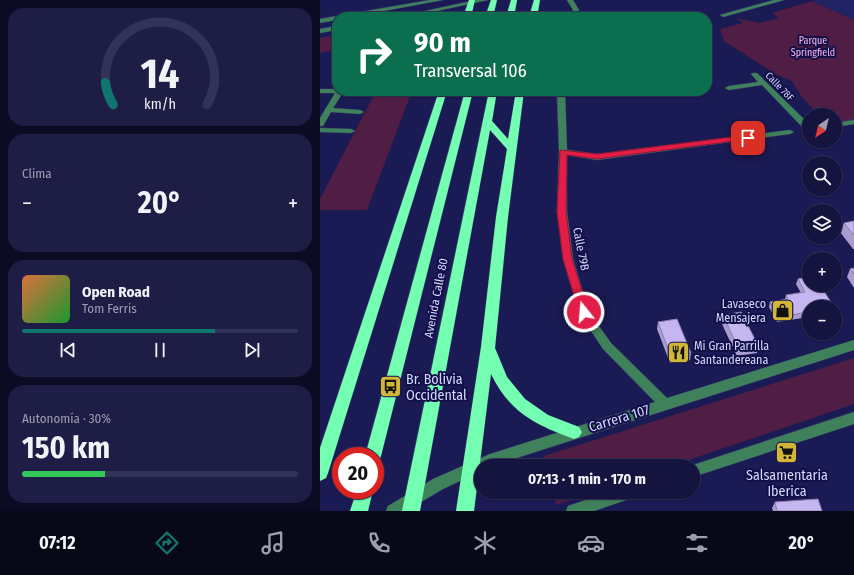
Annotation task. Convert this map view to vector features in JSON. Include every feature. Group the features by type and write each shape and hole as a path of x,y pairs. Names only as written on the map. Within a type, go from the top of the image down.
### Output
{"highway":[{"path":"490,12 494,0"},
{"path":"511,12 514,0"},
{"path":"534,12 537,0"},
{"path":"469,12 472,2"},
{"path":"320,473 441,96"},
{"name":"Avenida Calle 80","path":"375,447 468,96"},
{"name":"Avenida Calle 80","path":"413,504 492,96"},
{"path":"465,511 488,348 511,148 519,96"},
{"path":"486,121 511,148"},
{"path":"488,348 494,368 503,386 519,404 535,416 574,432"},
{"path":"359,511 362,499"}],"street":[{"path":"369,12 440,0"},
{"path":"425,12 485,0"},
{"path":"570,0 576,10 575,12"},
{"path":"723,15 781,0"},
{"path":"320,21 332,19"},
{"path":"320,31 332,29"},
{"name":"Calle 78F","path":"755,74 802,123"},
{"path":"729,88 763,83"},
{"path":"320,91 332,91"},
{"path":"320,124 337,96"},
{"name":"Calle 79B","path":"561,96 563,152 562,212 568,259 584,312 607,346 665,404"},
{"path":"328,110 360,112"},
{"path":"842,124 854,122"},
{"path":"320,130 351,131"},
{"path":"563,152 597,157 790,132"},
{"name":"Carrera 107","path":"393,511 413,504 438,484 495,458 854,345"},
{"path":"700,469 854,418"},
{"path":"573,511 609,499"}],"shaded area":[{"path":"815,0 854,0 854,20 812,1"}],"green space":[{"name":"Parque Springfield","path":"812,1 854,20 854,121 842,123 842,108 812,108 801,96 792,81 777,75 724,41 720,29 743,23 736,18 759,23 779,18 772,13"},
{"path":"332,36 332,51 320,53 320,38"},
{"path":"373,96 410,96 367,210 320,210 320,199"},
{"path":"854,358 854,404 692,459 545,459 544,456"},
{"path":"555,499 574,499 556,505"}],"building":[{"path":"854,221 854,235 844,223"},
{"path":"854,268 854,274 850,269"},
{"path":"802,278 802,286 798,279"},
{"path":"805,292 824,292 830,300 802,300 802,313 779,317 770,302 788,299 786,295"},
{"path":"741,312 759,347 739,350 723,315"},
{"path":"677,319 691,353 671,357 658,322"},
{"path":"818,499 822,511 777,511 775,502"}],"place":[{"name":"Lavaseco Mensajera","path":"782,311"},
{"name":"Mi Gran Parrilla Santandereana","path":"678,353"},
{"name":"Br. Bolivia Occidental","path":"391,387"},
{"name":"Salsamentaria Iberica","path":"787,453"}],"route":[{"path":"584,312 568,259 562,212 563,152 597,157 748,138"}]}
